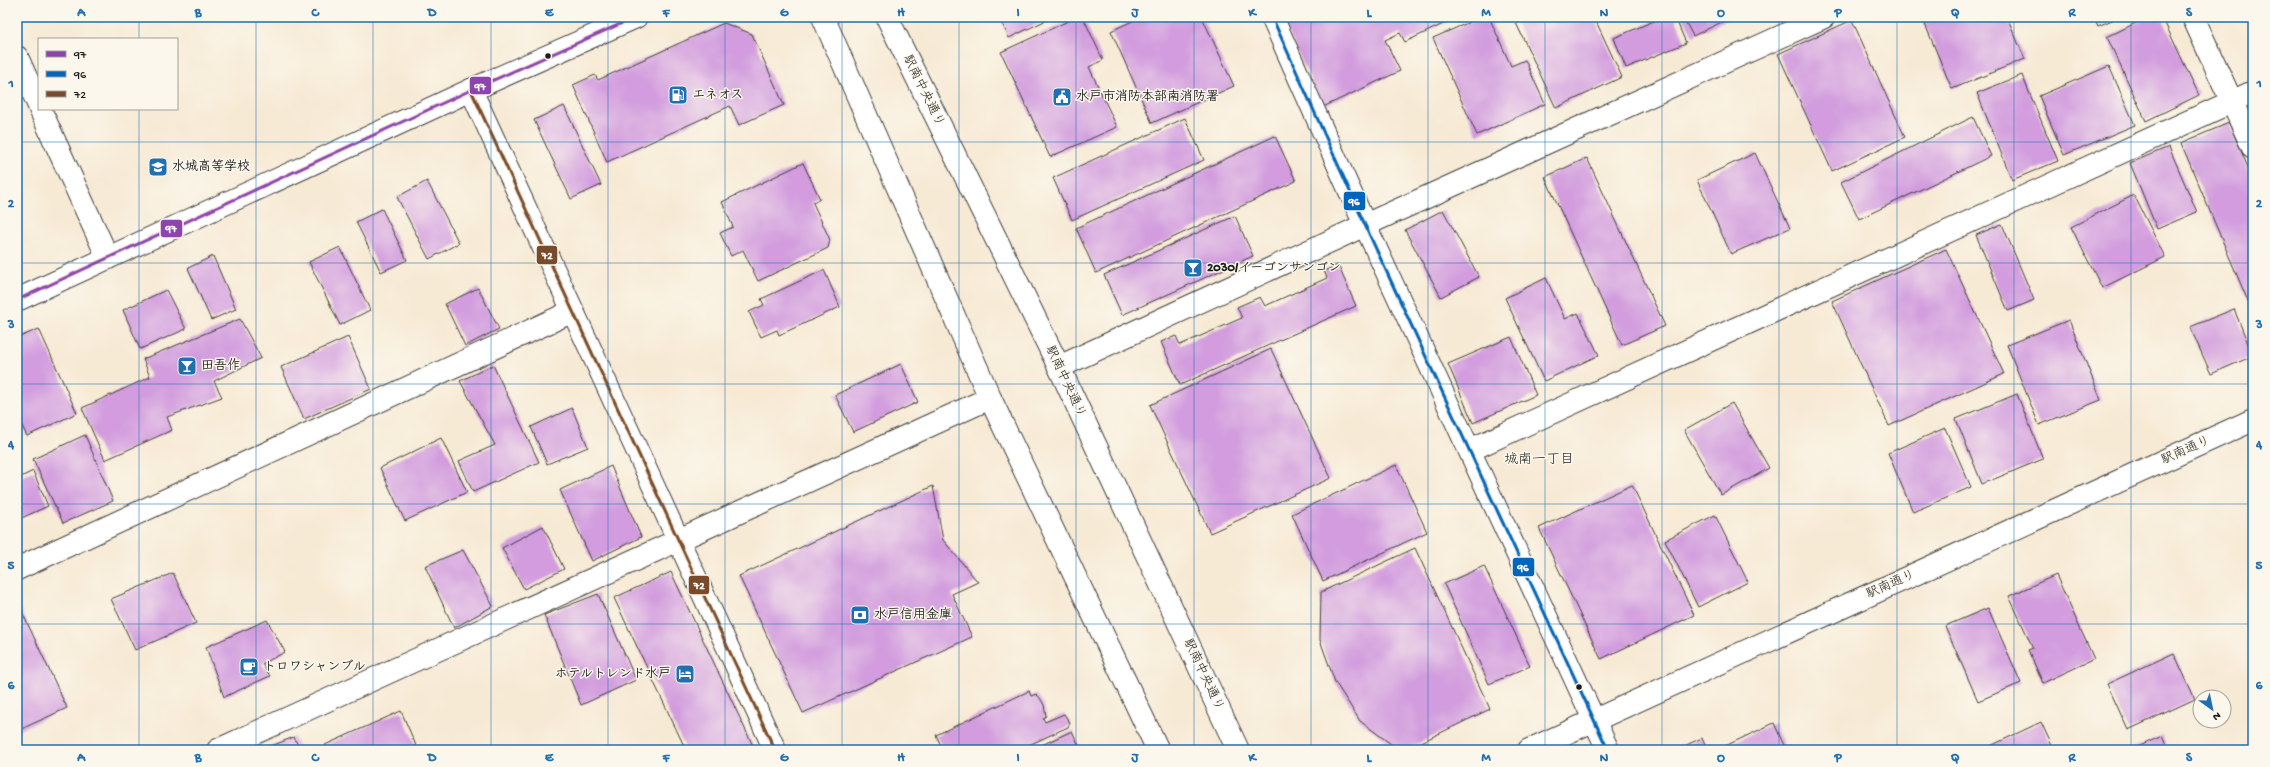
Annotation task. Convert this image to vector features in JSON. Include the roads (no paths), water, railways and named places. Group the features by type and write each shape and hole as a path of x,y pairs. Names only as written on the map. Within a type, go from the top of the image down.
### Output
{"street":[{"path":"17,300 471,90 636,17"},
{"path":"823,17 990,398 1158,750"},
{"name":"駅南中央通り","path":"887,17 1059,367 1238,750"},
{"path":"1272,17 1364,225 1470,450 1608,750"},
{"path":"1059,367 1364,225 1824,17"},
{"path":"2193,17 2253,148"},
{"path":"17,57 38,104"},
{"path":"471,90 775,750"},
{"path":"1470,450 2253,92"},
{"path":"40,110 108,258"},
{"path":"17,569 573,311"},
{"path":"218,750 990,398"},
{"name":"駅南通り","path":"1529,750 2253,420"}],"place":[{"name":"エネオス","path":"678,95"},
{"name":"水戸市消防本部南消防署","path":"1062,97"},
{"name":"水城高等学校","path":"158,167"},
{"name":"2030/イーゴンサンゴン","path":"1193,268"},
{"name":"田吾作","path":"187,366"},
{"name":"水戸信用金庫","path":"860,615"},
{"name":"トロワシャンブル","path":"249,667"},
{"name":"ホテルトレンド水戸","path":"685,674"}],"district":[{"name":"城南一丁目","path":"1539,460"}]}
